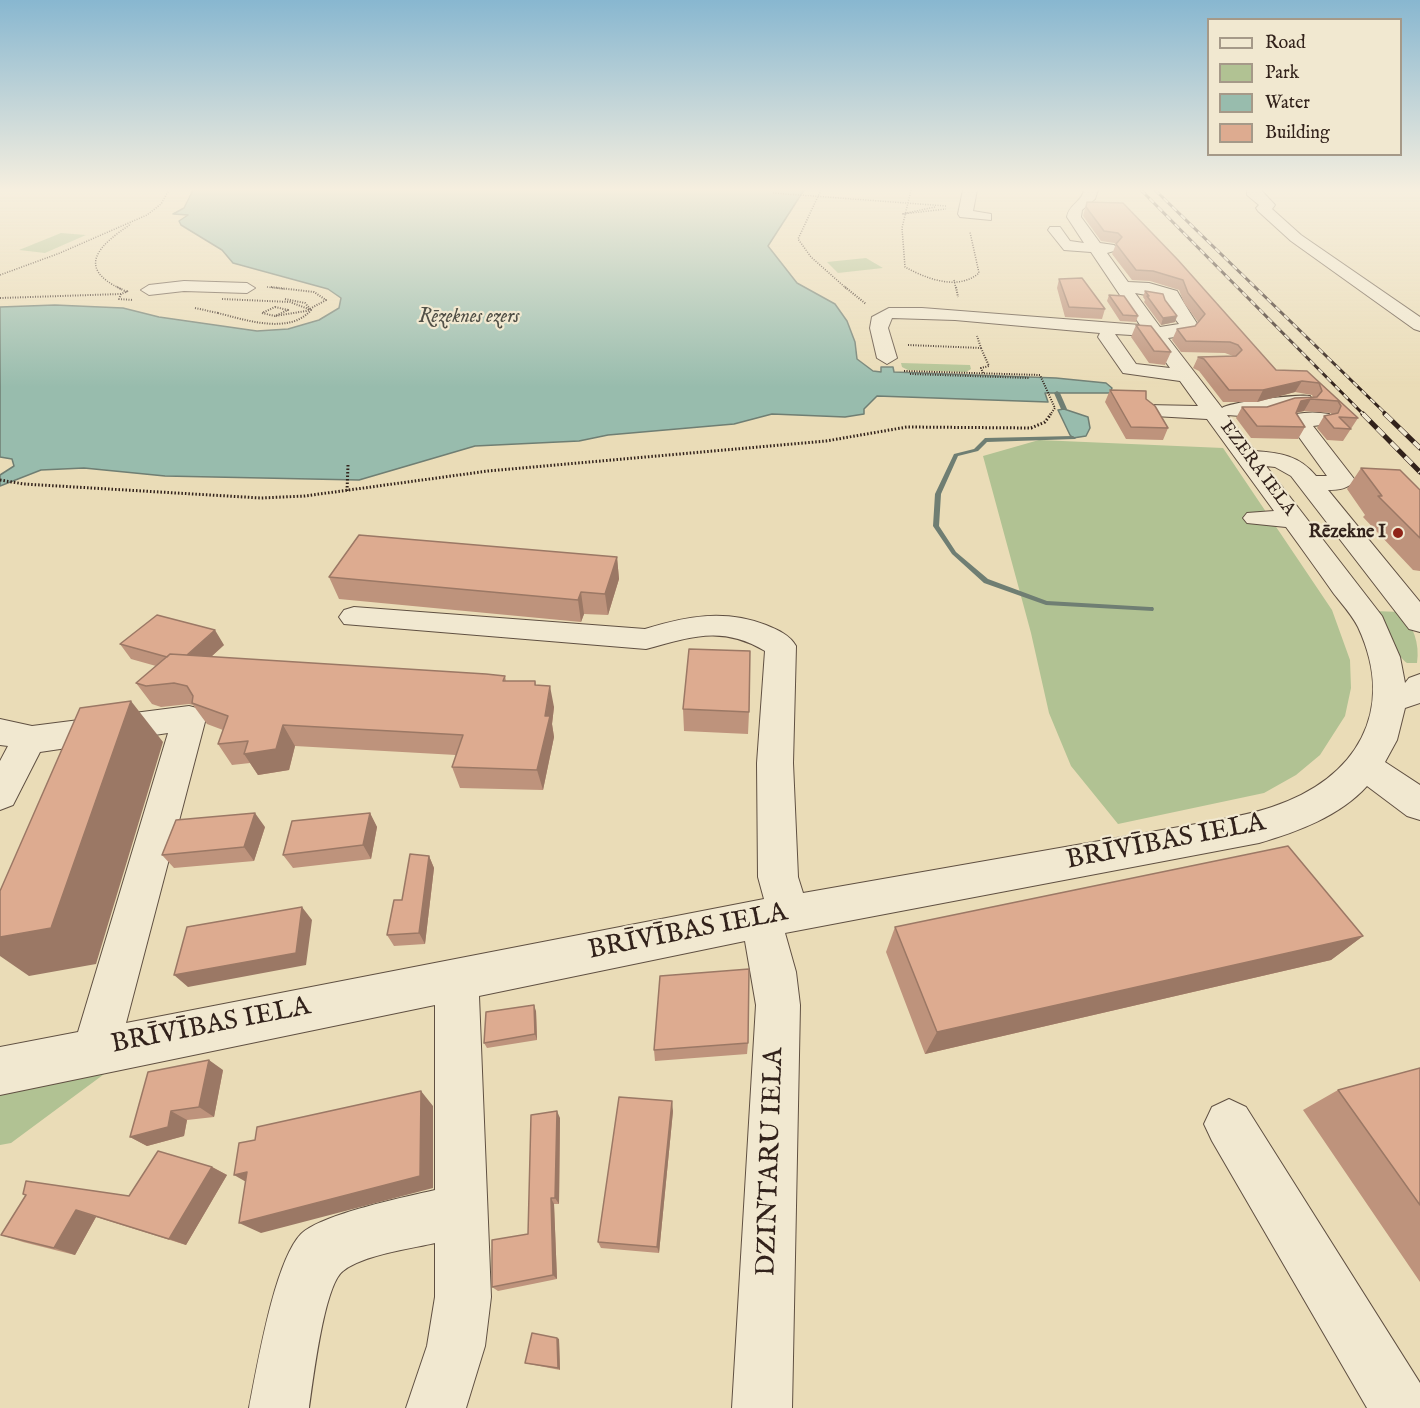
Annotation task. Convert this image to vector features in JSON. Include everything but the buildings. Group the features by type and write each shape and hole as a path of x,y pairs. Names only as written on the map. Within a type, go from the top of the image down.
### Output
{"street":[{"name":"EZERA IELA","path":"1101,256 1154,332 1185,365 1214,411 1371,623 1386,662 1390,701 1384,737 1363,768"},
{"path":"1103,256 1125,264"},
{"path":"1321,256 1420,325"},
{"path":"149,290 200,286 247,288"},
{"path":"887,358 879,328 881,317 889,313 978,315 1104,329 1154,332 1183,331 1189,325 1173,304 1171,295 1149,288 1123,287"},
{"path":"1107,337 1130,369 1185,365"},
{"path":"1154,410 1261,410 1285,401 1302,402"},
{"path":"1308,483 1335,483 1343,480 1302,426 1304,419 1321,419"},
{"path":"1249,458 1281,460 1291,464 1420,622"},
{"path":"1256,518 1295,520"},
{"name":"DZINTARU IELA","path":"354,618 646,639 683,627 735,625 763,634 781,646 775,763 778,877 775,916 768,943 778,1005 762,1408"},
{"path":"1390,701 1416,692 1420,686"},
{"path":"0,795 14,736 189,718 96,1050"},
{"path":"1363,768 1420,805"},
{"name":"BRĪVĪBAS IELA","path":"0,1071 775,916 1219,836 1280,820 1308,809 1338,790 1363,768"},
{"path":"436,1408 456,1346 463,1297 457,979"},
{"path":"1229,1124 1401,1408"},
{"path":"279,1408 306,1278 320,1253 340,1241 462,1211"}],"path":[{"path":"0,275 53,256"},
{"path":"96,256 92,263 94,269 107,282 127,292"},
{"path":"811,256 881,317"},
{"path":"903,256 905,267 931,278 967,280 975,278 979,273 975,256"},
{"path":"247,288 302,290 319,294 326,300 316,308 275,316 262,314 268,309 279,307 288,310 275,316"},
{"path":"0,298 121,294"},
{"path":"218,313 254,321 278,323 299,320 308,315 311,310 285,300 222,299"},
{"path":"279,307 285,300"},
{"path":"935,346 936,352"},
{"path":"981,348 989,366 981,368 983,373"},
{"path":"0,480 24,484 261,498 347,491 488,471 826,441 907,428 1031,428 1045,422 1055,408 1041,377 903,371"},
{"path":"910,374 1029,378"},
{"path":"923,374 925,382"},
{"path":"942,375 944,383"},
{"path":"960,376 962,384"},
{"path":"978,376 981,385"},
{"path":"997,377 1000,385"},
{"path":"1016,378 1019,386"},
{"path":"347,491 348,465"}],"green space":[{"path":"866,258 883,268 838,273 827,262"},
{"path":"901,363 970,365 971,369 966,372 908,370 902,367"},
{"path":"1039,440 1223,448 1332,610 1350,660 1351,688 1345,716 1320,755 1296,775 1264,793 1118,824 1071,766 1049,713 1031,633 983,456"},
{"path":"1374,611 1401,612 1415,635 1417,663 1407,663 1403,660"},
{"path":"115,1066 11,1143 0,1145 0,1092"}],"water":[{"name":"Rēzeknes ezers","path":"227,256 776,256 797,283 835,304 847,321 855,342 857,359 873,371 881,372 881,367 893,367 894,372 1056,378 1106,383 1112,388 1110,393 1045,393 1048,402 877,396 864,409 864,414 845,417 772,414 734,424 608,435 579,441 475,446 359,480 165,476 84,468 41,470 0,486 0,475 14,466 12,459 0,457 0,307 55,305 123,308 159,317 257,331 288,329 319,320 339,308 341,298 328,289 233,263"},
{"path":"1064,409 1088,417 1090,428 1086,436 1073,438 1070,435 1058,410"}],"waterway":[{"path":"1057,393 1064,409"},
{"path":"1073,438 985,440 976,450 956,455 938,494 936,526 954,553 986,581 1046,603 1150,609"}],"railway":[{"path":"1206,256 1364,415"},
{"path":"1223,256 1387,415"},
{"path":"1363,414 1420,472"},
{"path":"1385,414 1420,448"}],"place":[{"name":"Rēzekne I","path":"1398,533"}]}
